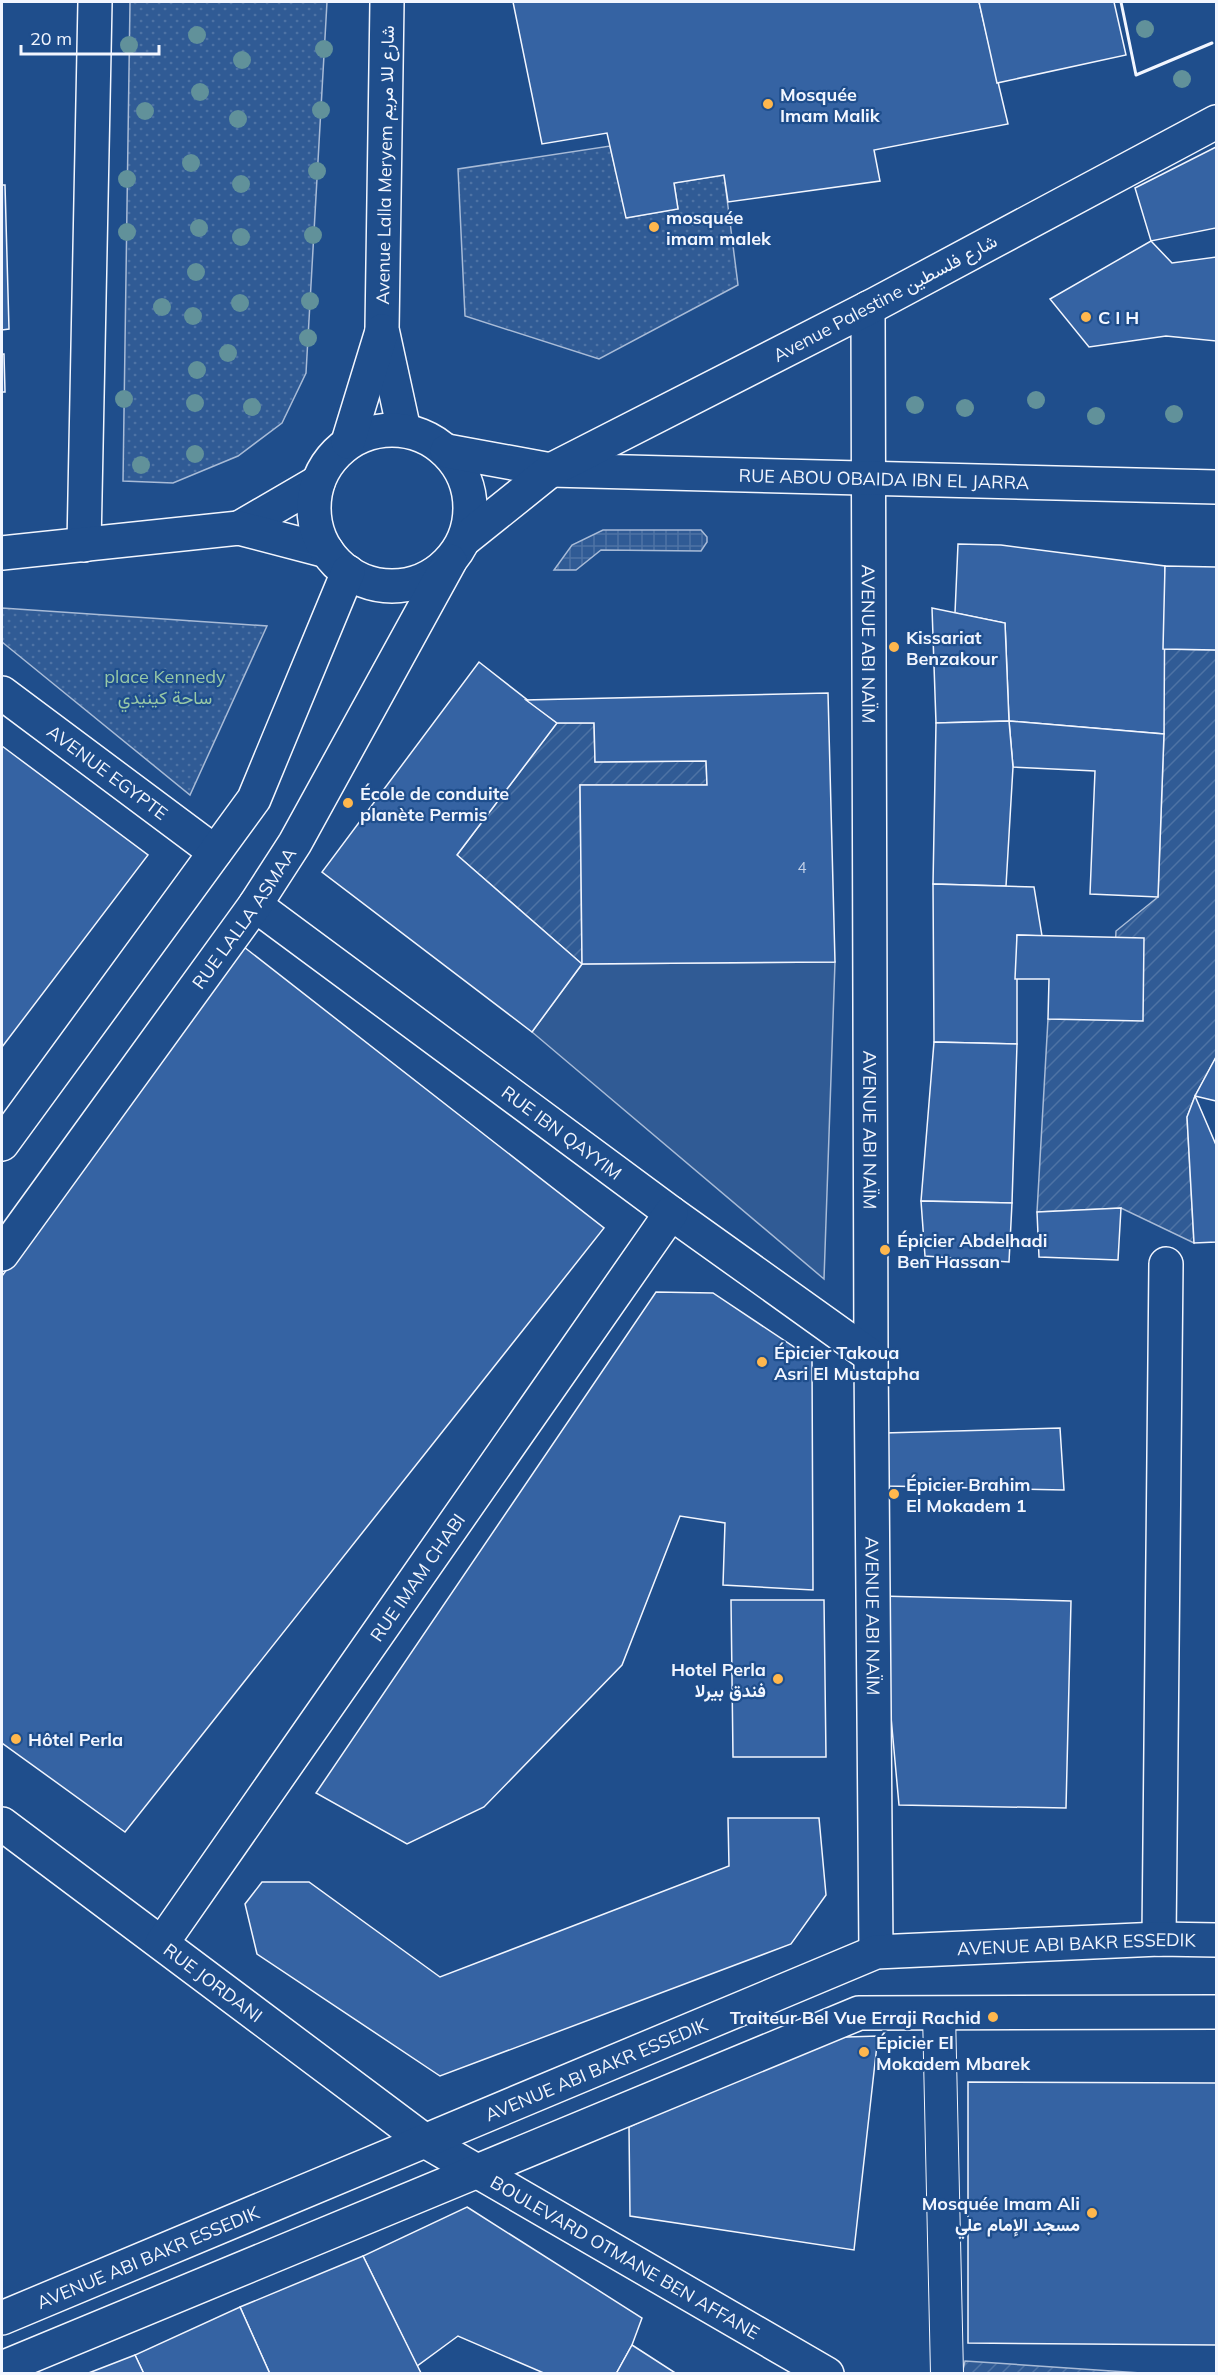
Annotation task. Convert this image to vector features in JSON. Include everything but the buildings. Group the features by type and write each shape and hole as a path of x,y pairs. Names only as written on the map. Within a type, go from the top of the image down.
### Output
{"street":[{"path":"84,545 95,2"},
{"name":"Avenue Lalla Meryem شارع للا مريم","path":"387,2 382,329 404,430"},
{"name":"Avenue Palestine شارع فلسطين","path":"457,550 551,470 868,308 1216,122"},
{"name":"AVENUE ABI NAÏM","path":"868,308 871,1356 876,1952"},
{"name":"Avenue Lalla Meryem شارع للا مريم","path":"348,442 382,329"},
{"path":"239,528 337,561 368,582 390,586 412,584 433,575 457,550 471,516 469,492 461,470 447,451 427,437 404,430 385,429 365,434 348,442 330,459 318,482 314,505 317,529 337,561"},
{"path":"447,451 551,470"},
{"name":"RUE ABOU OBAIDA IBN EL JARRA","path":"551,470 1216,487"},
{"path":"2,554 239,528 318,482"},
{"name":"RUE LALLA ASMAA","path":"2,1254 255,905 295,843 457,550"},
{"path":"2,1144 254,799 337,561"},
{"name":"AVENUE EGYPTE","path":"2,693 214,852"},
{"name":"RUE IBN QAYYIM","path":"255,905 671,1213 871,1356"},
{"name":"RUE IMAM CHABI","path":"162,1943 671,1213"},
{"path":"1159,1940 1166,1264"},
{"name":"RUE JORDANI","path":"2,1824 425,2141"},
{"name":"AVENUE ABI BAKR ESSEDIK","path":"2,2318 876,1952 1159,1940 1216,1940"},
{"path":"2,2368 859,2013 1216,2012"},
{"path":"939,2013 947,2373"},
{"name":"BOULEVARD OTMANE BEN AFFANE","path":"425,2141 826,2373"}],"green space":[{"path":"130,2 327,2 306,373 282,423 238,456 173,483 123,481"},
{"path":"610,146 627,218 678,209 674,183 724,175 738,285 599,359 465,316 458,169"},
{"name":"place Kennedy ساحة كينيدي","path":"2,608 267,626 190,795 2,642"},
{"path":"1163,649 1216,650 1216,1057 1195,1096 1187,1117 1194,1243 1121,1208 1037,1212 1048,1019 1112,1017 1116,931 1158,897 1164,734"},
{"path":"557,723 594,723 595,762 706,761 707,785 580,785 582,964 457,855"},
{"path":"965,2361 1141,2373 962,2374"}],"shaded area":[{"path":"603,530 701,530 707,537 707,542 701,551 601,550 576,570 554,570 572,545"},
{"path":"835,962 824,1279 532,1032 582,964"}],"wall":[{"path":"1121,2 1136,75 1212,43"}],"place":[{"name":"Mosquée Imam Malik","path":"768,104"},
{"name":"mosquée imam malek","path":"654,227"},
{"name":"C I H","path":"1086,317"},
{"name":"Kissariat Benzakour","path":"894,647"},
{"name":"École de conduite planète Permis","path":"348,803"},
{"name":"Épicier Abdelhadi Ben Hassan","path":"885,1250"},
{"name":"Épicier Takoua Asri El Mustapha","path":"762,1362"},
{"name":"Épicier Brahim El Mokadem 1","path":"894,1494"},
{"name":"Hotel Perla فندق بيرلا","path":"778,1679"},
{"name":"Hôtel Perla","path":"16,1739"},
{"name":"Traiteur Bel Vue Erraji Rachid","path":"993,2017"},
{"name":"Épicier El Mokadem Mbarek","path":"864,2052"},
{"name":"Mosquée Imam Ali مسجد الإمام علي","path":"1092,2213"}]}
